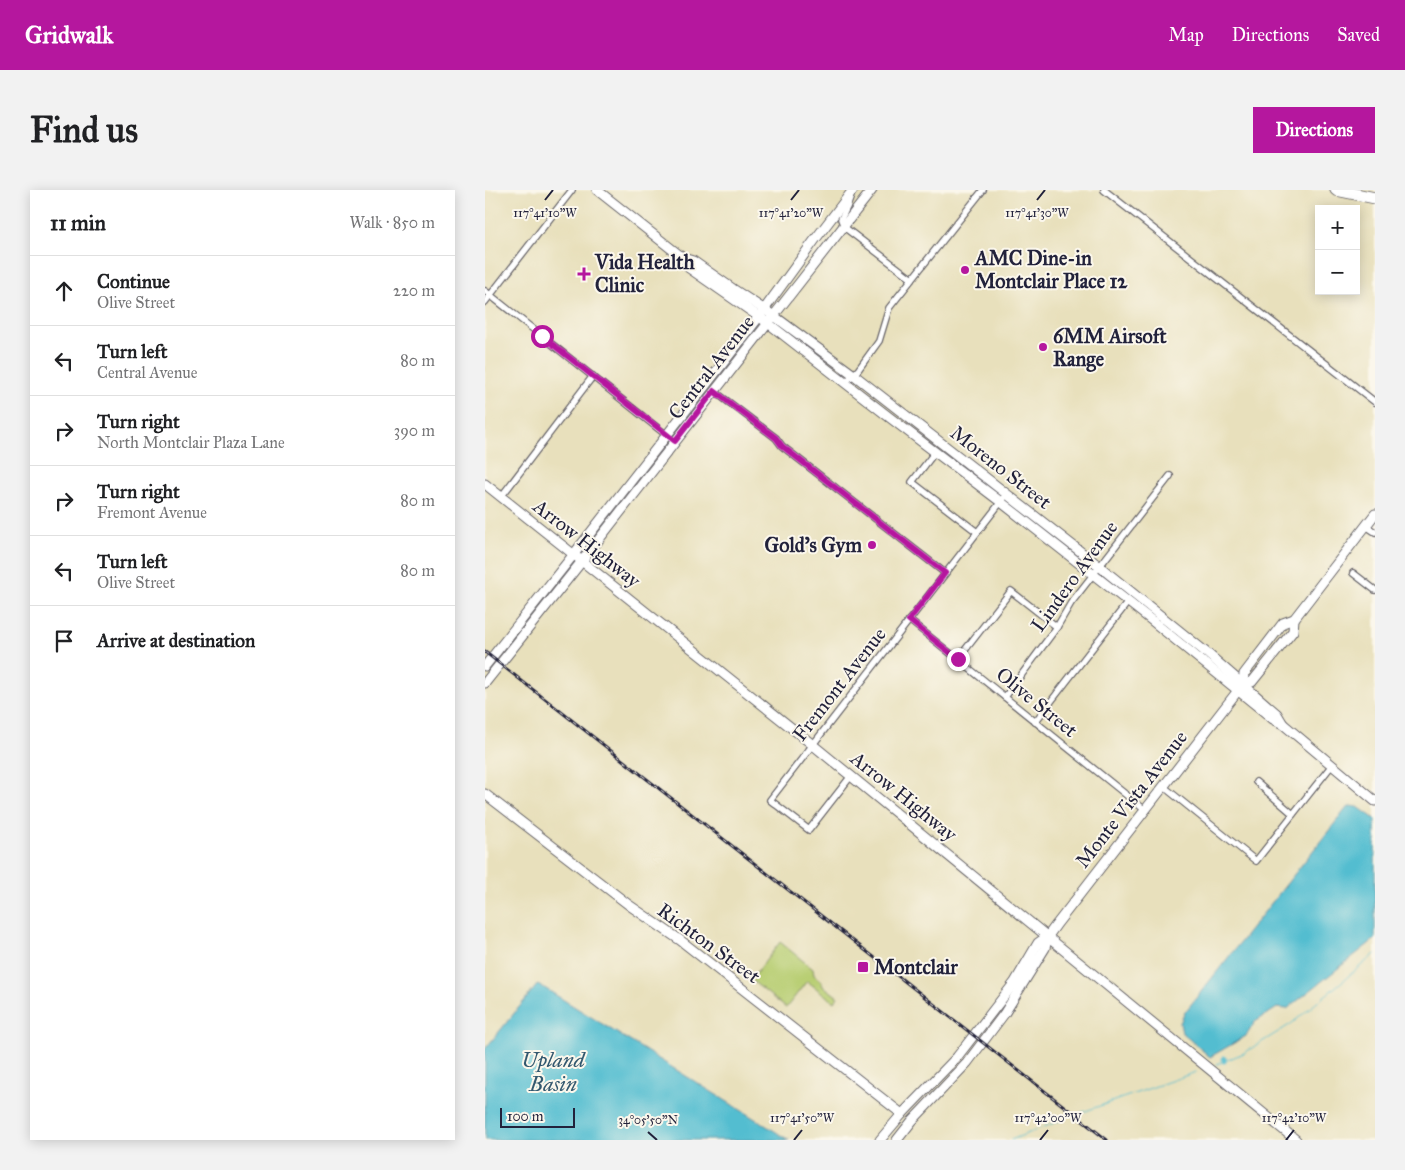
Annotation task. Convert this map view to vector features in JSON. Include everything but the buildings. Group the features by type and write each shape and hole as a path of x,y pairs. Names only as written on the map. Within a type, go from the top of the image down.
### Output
{"highway":[{"path":"1337,190 1375,198"},
{"path":"1337,190 1375,205"}],"main road":[{"name":"Moreno Street","path":"597,190 683,258 693,260 761,313 854,375 1209,654 1240,687"},
{"name":"Central Avenue","path":"485,683 872,190"},
{"name":"Central Avenue","path":"485,666 761,313 808,248 853,191"},
{"name":"Moreno Street","path":"771,320 807,355 1277,714 1283,724 1375,800"},
{"name":"Arrow Highway","path":"485,484 813,744 1296,1140"},
{"name":"Monte Vista Avenue","path":"880,1140 957,1057 1015,982 1038,943 1048,936 1240,687 1244,674 1283,623 1294,619 1375,514"},
{"name":"Richton Street","path":"485,794 629,905 680,940 903,1114"},
{"name":"Monte Vista Avenue","path":"897,1140 912,1121 967,1063 1004,1014 1045,948 1048,936"}],"street":[{"path":"485,302 487,293 572,190"},
{"path":"845,383 854,375 879,341 889,308 983,190"},
{"path":"1104,190 1375,402"},
{"path":"853,191 841,219 844,227 911,278"},
{"path":"487,293 675,441"},
{"path":"501,496 593,376"},
{"path":"714,391 945,573"},
{"path":"935,452 912,482 977,532"},
{"name":"Lindero Avenue","path":"1005,696 1057,627 1067,609 1099,566 1170,476"},
{"name":"Fremont Avenue","path":"851,776 809,830 770,800 1007,494"},
{"path":"1366,526 1375,532"},
{"path":"1353,573 1375,590"},
{"path":"958,659 1011,591 1057,627"},
{"path":"1035,722 1128,602"},
{"name":"Olive Street","path":"909,620 1145,810"},
{"path":"1163,786 1256,861 1332,765"},
{"path":"1256,782 1293,814"},
{"name":"Richton Street","path":"903,1114 912,1121"}],"green space":[{"path":"780,942 813,969 814,975 822,982 822,985 838,997 834,1002 807,981 786,1008 751,980"}],"water":[{"path":"1351,806 1358,807 1375,819 1375,939 1287,1009 1277,1008 1255,1022 1246,1036 1210,1057 1182,1033 1180,1023 1185,1012 1346,809"},
{"name":"Upland Basin","path":"538,984 789,1140 485,1140 485,1049"}],"waterway":[{"path":"1217,1064 1244,1053 1291,1024 1375,954"},
{"path":"1080,1113 1196,1072"},
{"path":"1011,1140 1064,1119"}],"railway":[{"path":"485,652 1107,1140"}],"place":[{"name":"AMC Dine-in Montclair Place 12","path":"965,270"},
{"name":"Vida Health Clinic","path":"584,274"},
{"name":"6MM Airsoft Range","path":"1043,347"},
{"name":"Gold's Gym","path":"872,545"},
{"name":"Montclair","path":"863,967"}],"route":[{"path":"542,336 675,441 714,391 776,438 782,446 945,573 909,620 958,659"}]}
